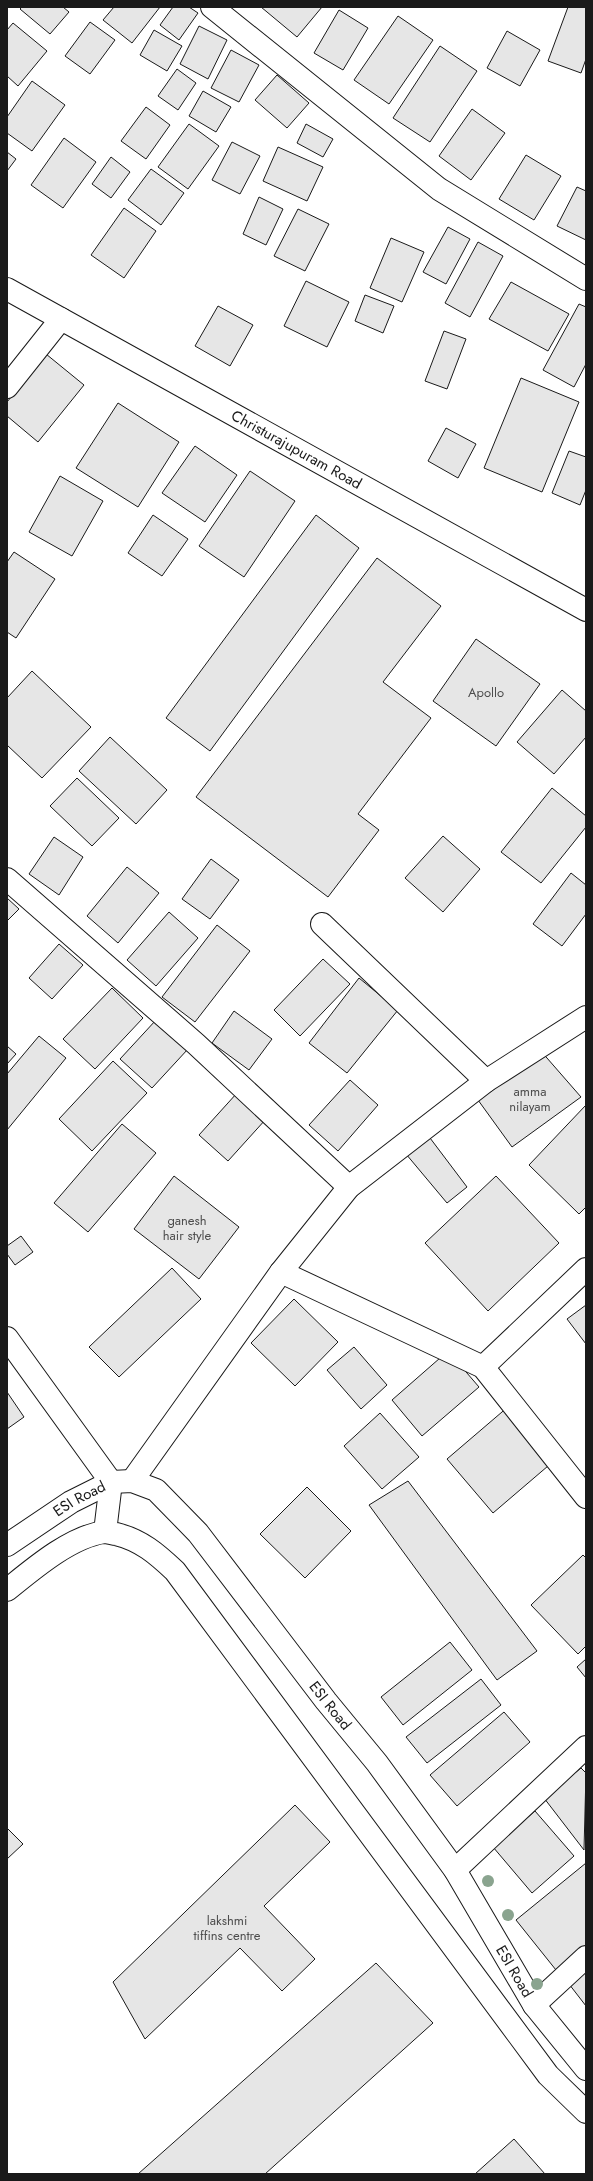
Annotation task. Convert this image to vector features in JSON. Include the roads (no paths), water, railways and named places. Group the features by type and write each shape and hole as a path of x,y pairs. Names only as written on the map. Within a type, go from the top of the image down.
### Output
{"street":[{"path":"212,7 439,189 586,279"},
{"name":"Christurajupuram Road","path":"7,289 586,610"},
{"path":"7,387 61,319"},
{"path":"7,879 196,1044 349,1187"},
{"path":"322,924 486,1081"},
{"path":"105,1532 121,1482 281,1272 349,1187 486,1081 586,1017"},
{"path":"483,1367 586,1269"},
{"path":"281,1272 483,1367 586,1497"},
{"path":"7,1338 121,1482"},
{"name":"ESI Road","path":"7,1545 71,1502 121,1482 156,1490 198,1533 326,1702 377,1763 455,1870 534,2005 586,2070"},
{"path":"7,1590 47,1559 81,1540 105,1532 132,1538 156,1553 175,1571 516,2033 548,2074 586,2112"},
{"path":"455,1870 586,1747"},
{"path":"534,2005 586,1957"}]}
